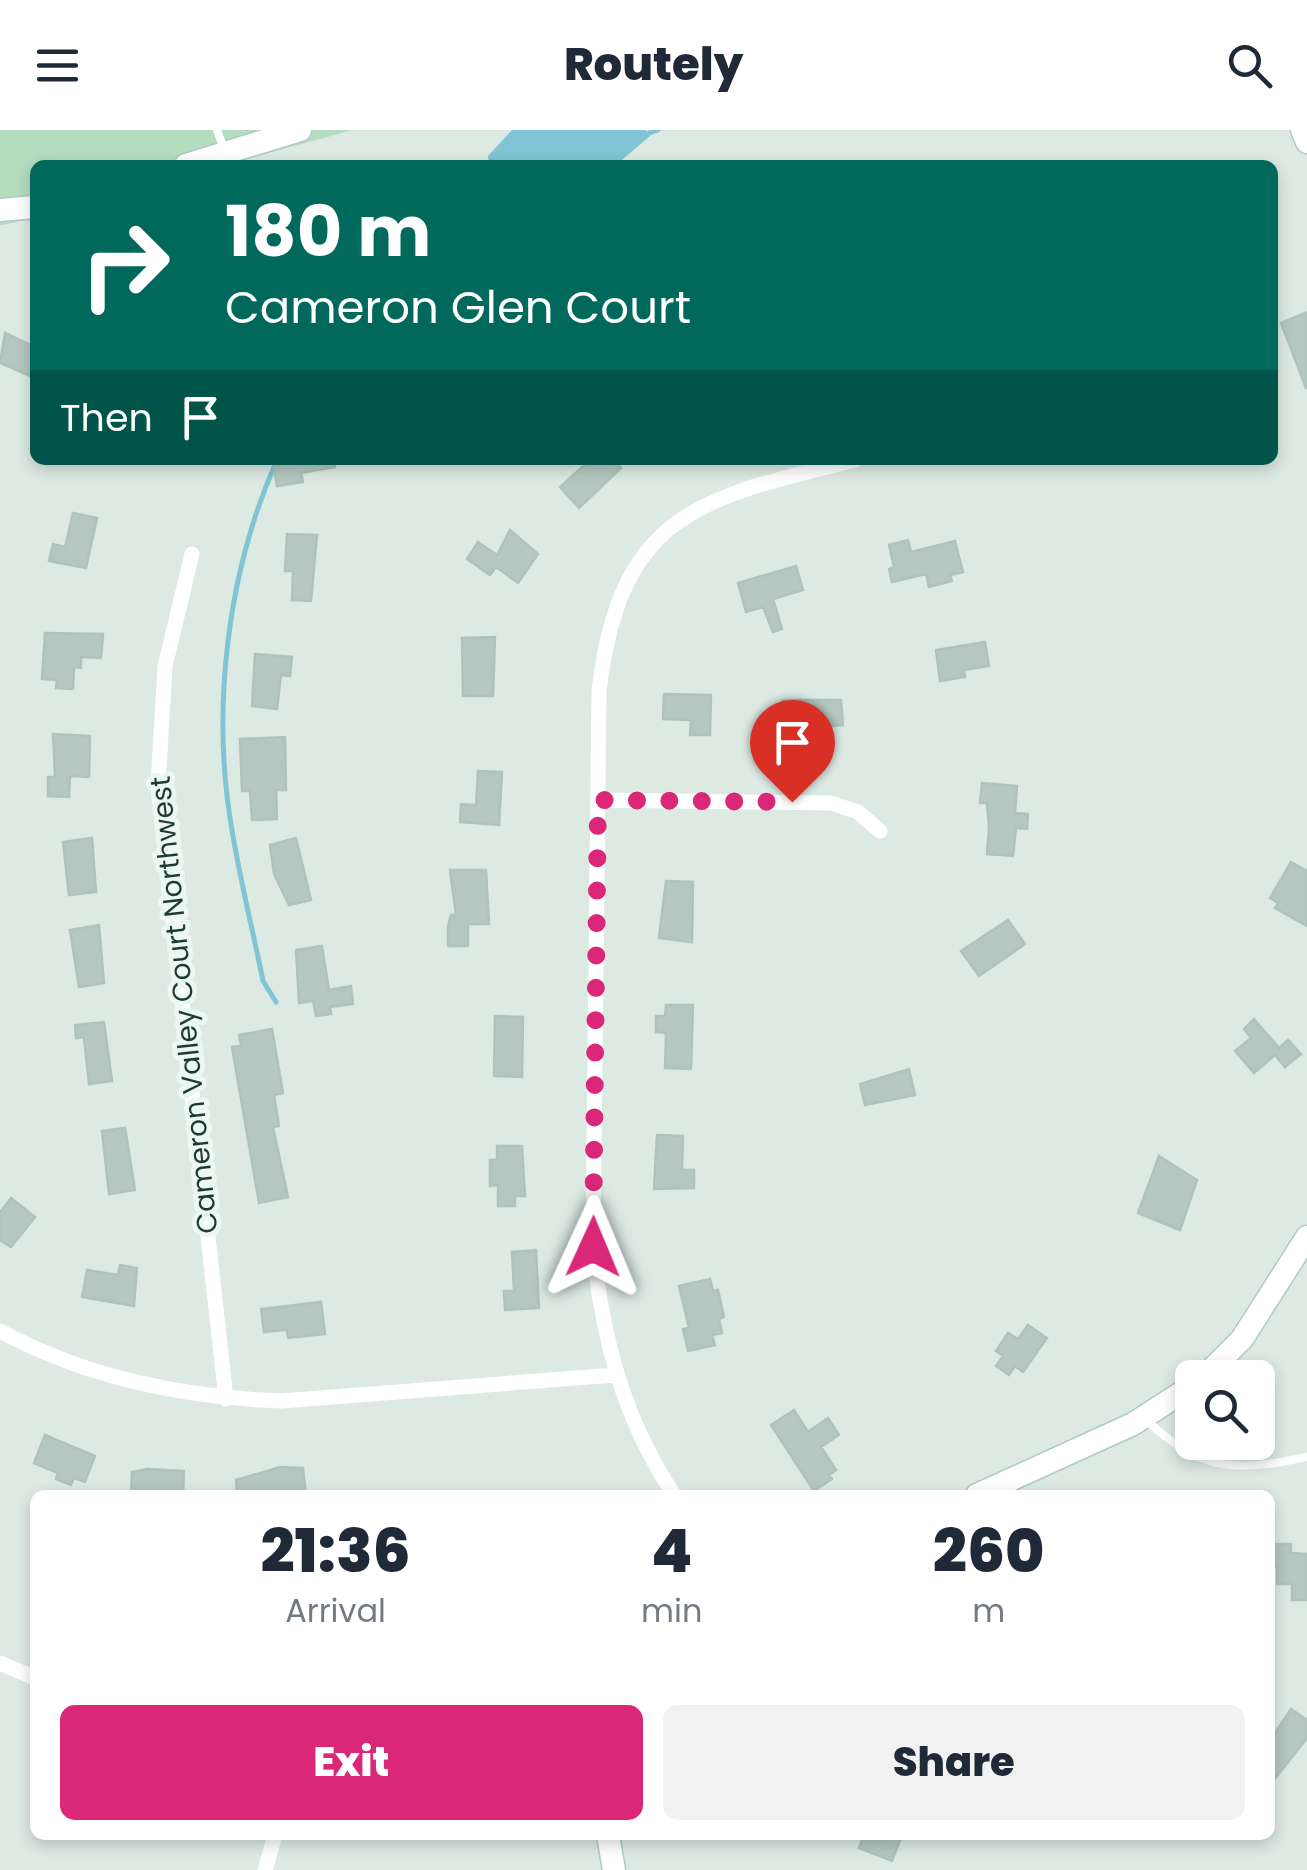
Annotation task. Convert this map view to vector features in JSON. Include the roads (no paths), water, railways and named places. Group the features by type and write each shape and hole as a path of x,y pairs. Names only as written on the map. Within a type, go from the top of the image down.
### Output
{"street":[{"path":"203,160 300,130"},
{"path":"1302,130 1307,142"},
{"path":"0,210 30,207"},
{"path":"671,1490 650,1458 615,1375 600,1310 593,1247 599,691 605,639 620,594 646,553 680,519 722,495 836,465"},
{"name":"Cameron Valley Court Northwest","path":"192,554 165,666 158,786 226,1399"},
{"path":"598,800 831,803 858,812 880,831"},
{"path":"1221,1360 1242,1339 1307,1237"},
{"path":"0,1331 98,1373 226,1399 280,1401 615,1375"},
{"path":"987,1490 1143,1418 1175,1397"},
{"path":"0,1663 30,1676"},
{"path":"265,1870 274,1840"},
{"path":"609,1840 614,1870"}],"lane":[{"path":"217,130 226,153"},
{"path":"1143,1418 1199,1460 1232,1468 1307,1456"}],"water":[{"path":"512,130 646,130 650,136 622,160 488,160"}],"waterway":[{"path":"644,135 658,130"},
{"path":"275,465 246,548 235,595 228,642 223,737 239,868 263,981 276,1002"}]}
